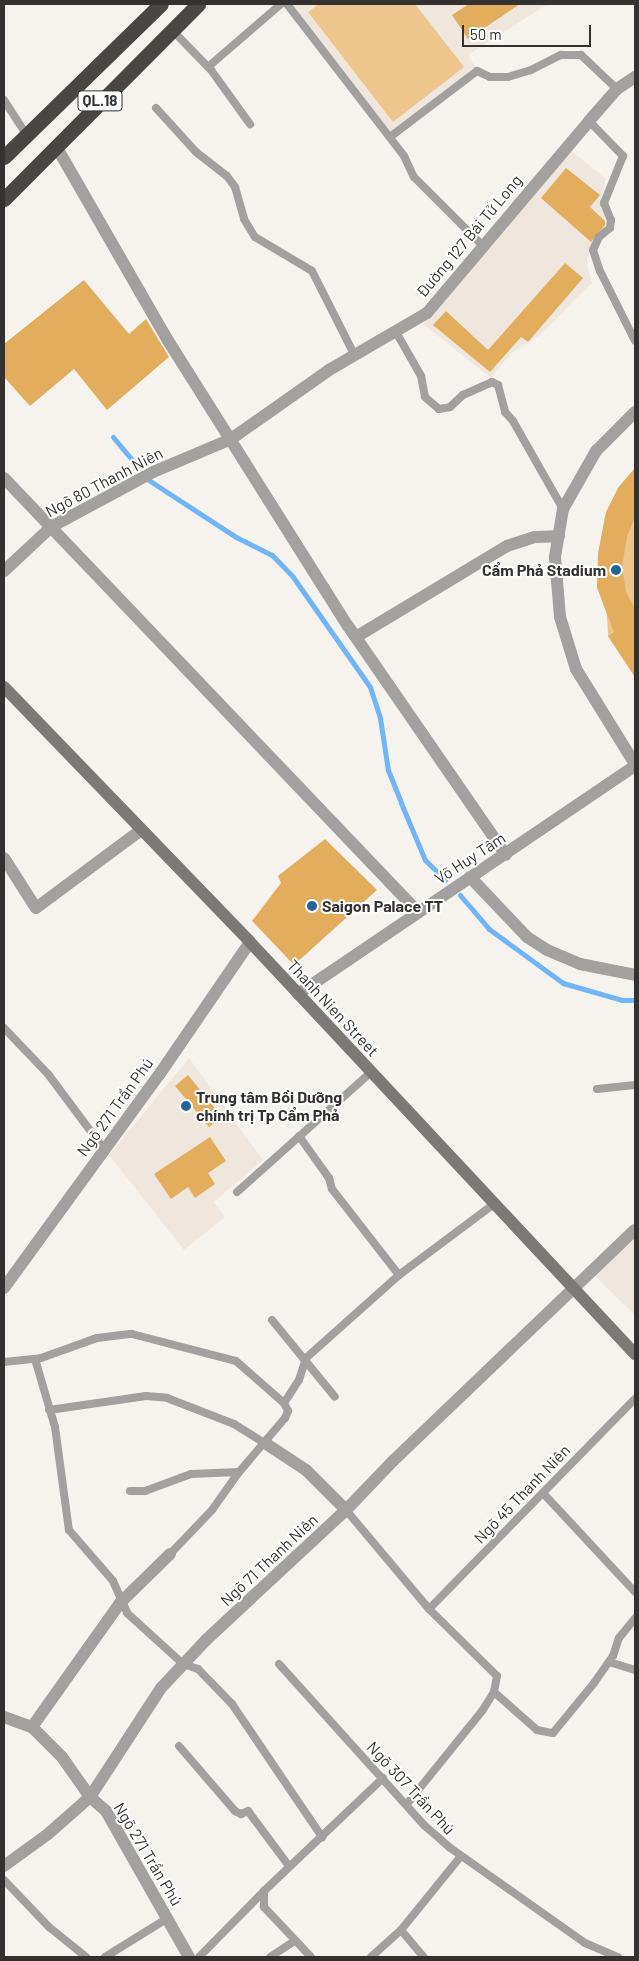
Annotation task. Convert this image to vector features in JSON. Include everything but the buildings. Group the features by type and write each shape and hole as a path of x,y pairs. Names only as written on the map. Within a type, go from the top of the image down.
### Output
{"highway":[{"name":"QL.18","path":"4,157 161,4"},
{"name":"QL.18","path":"4,199 171,29 198,4"}],"street":[{"name":"Đường 127 Bái Tử Long","path":"231,440 329,370 427,313 482,245 589,120 617,89 635,77"},
{"path":"56,146 167,339 356,637 506,855"},
{"path":"635,412 596,451 564,509 555,557 560,617 576,669 635,765"},
{"name":"Ngõ 80 Thanh Niên","path":"4,571 51,528 153,472 231,440"},
{"path":"4,478 418,912"},
{"path":"356,637 507,546 535,537 559,536"},
{"name":"Thanh Nien Street","path":"4,686 250,942 574,1291 635,1354"},
{"name":"Võ Huy Tâm","path":"298,994 470,877 506,855 635,765"},
{"path":"4,858 36,908 141,830"},
{"path":"470,877 527,937 547,950 580,964 635,975"},
{"name":"Ngõ 271 Trần Phú","path":"4,1287 250,942"},
{"name":"Ngõ 71 Thanh Niên","path":"4,1866 48,1834 90,1797 161,1688 184,1664 346,1510 394,1460 574,1291 635,1230"},
{"path":"265,1442 306,1470 346,1510"},
{"path":"32,1727 120,1602 170,1554"},
{"name":"Ngõ 271 Trần Phú","path":"4,1717 32,1727 62,1757 90,1797 106,1810 189,1957"}],"lane":[{"path":"208,67 281,4"},
{"path":"287,4 390,137 428,194 482,245"},
{"path":"171,29 208,67 250,124"},
{"path":"390,137 477,72 490,78 508,77 531,70 561,55 581,56 617,89"},
{"path":"4,100 26,134"},
{"path":"156,108 196,152 227,176 235,187 244,219 255,237 312,272 355,356"},
{"path":"589,120 623,156 604,203 612,220 610,228 598,237 593,250 600,271 635,342"},
{"path":"396,332 421,376 426,397 440,409 450,407 463,395 492,382 498,385 505,412 513,420 564,509"},
{"path":"4,1028 48,1074 104,1149"},
{"path":"237,1192 371,1072"},
{"path":"597,1089 635,1085"},
{"path":"299,1136 329,1178 332,1189 399,1275"},
{"path":"284,1404 296,1386 306,1358 399,1275 494,1204"},
{"path":"272,1320 306,1358 335,1397"},
{"path":"4,1362 35,1359 97,1338 132,1334 236,1361 284,1404 288,1411 285,1418 239,1472 212,1510 170,1554"},
{"path":"35,1359 55,1427 69,1530 113,1581 121,1596 120,1602 127,1613 184,1664 198,1669 232,1704 322,1836"},
{"path":"49,1410 146,1396 167,1398 234,1424 265,1442"},
{"name":"Ngõ 45 Thanh Niên","path":"429,1609 635,1399"},
{"path":"130,1492 145,1491 191,1474 239,1472"},
{"path":"543,1493 635,1592"},
{"path":"346,1510 429,1609 497,1676 494,1692 407,1804"},
{"path":"494,1692 537,1730 553,1733 609,1662 619,1638 635,1618"},
{"path":"609,1662 635,1670"},
{"name":"Ngõ 307 Trần Phú","path":"279,1664 424,1825 461,1856 585,1943 618,1957"},
{"path":"179,1746 235,1811 241,1814 248,1811 289,1866"},
{"path":"199,1957 289,1866 383,1778"},
{"path":"371,1957 401,1930 461,1856"},
{"path":"4,1880 49,1927 86,1957"},
{"path":"264,1891 264,1907 310,1957"},
{"path":"105,1957 168,1918"},
{"path":"401,1930 424,1957"},
{"path":"270,1957 295,1941"}],"shaded area":[{"path":"292,4 548,4 468,55 476,68 389,133"},
{"path":"319,4 415,4 464,67 393,122 308,12"},
{"path":"569,149 606,179 601,201 608,226 589,251 587,267 592,283 539,336 511,353 491,378 423,324"},
{"name":"Cẩm Phả Stadium","path":"635,468 635,677 608,636 607,615 597,587 618,488"},
{"name":"Trung tâm Bồi Dưỡng chính trị Tp Cẩm Phả","path":"189,1058 263,1160 214,1202 225,1217 184,1250 109,1155"},
{"path":"635,1239 635,1315 595,1276"}],"waterway":[{"path":"113,437 134,462"},
{"path":"147,479 236,537 272,555 293,577 370,687 380,718 388,770 425,860 445,879"},
{"path":"460,895 489,929 563,983 622,1000 635,1000"}],"place":[{"name":"Cẩm Phả Stadium","path":"616,570"},
{"name":"Saigon Palace TT","path":"312,906"},
{"name":"Trung tâm Bồi Dưỡng chính trị Tp Cẩm Phả","path":"186,1106"}]}
